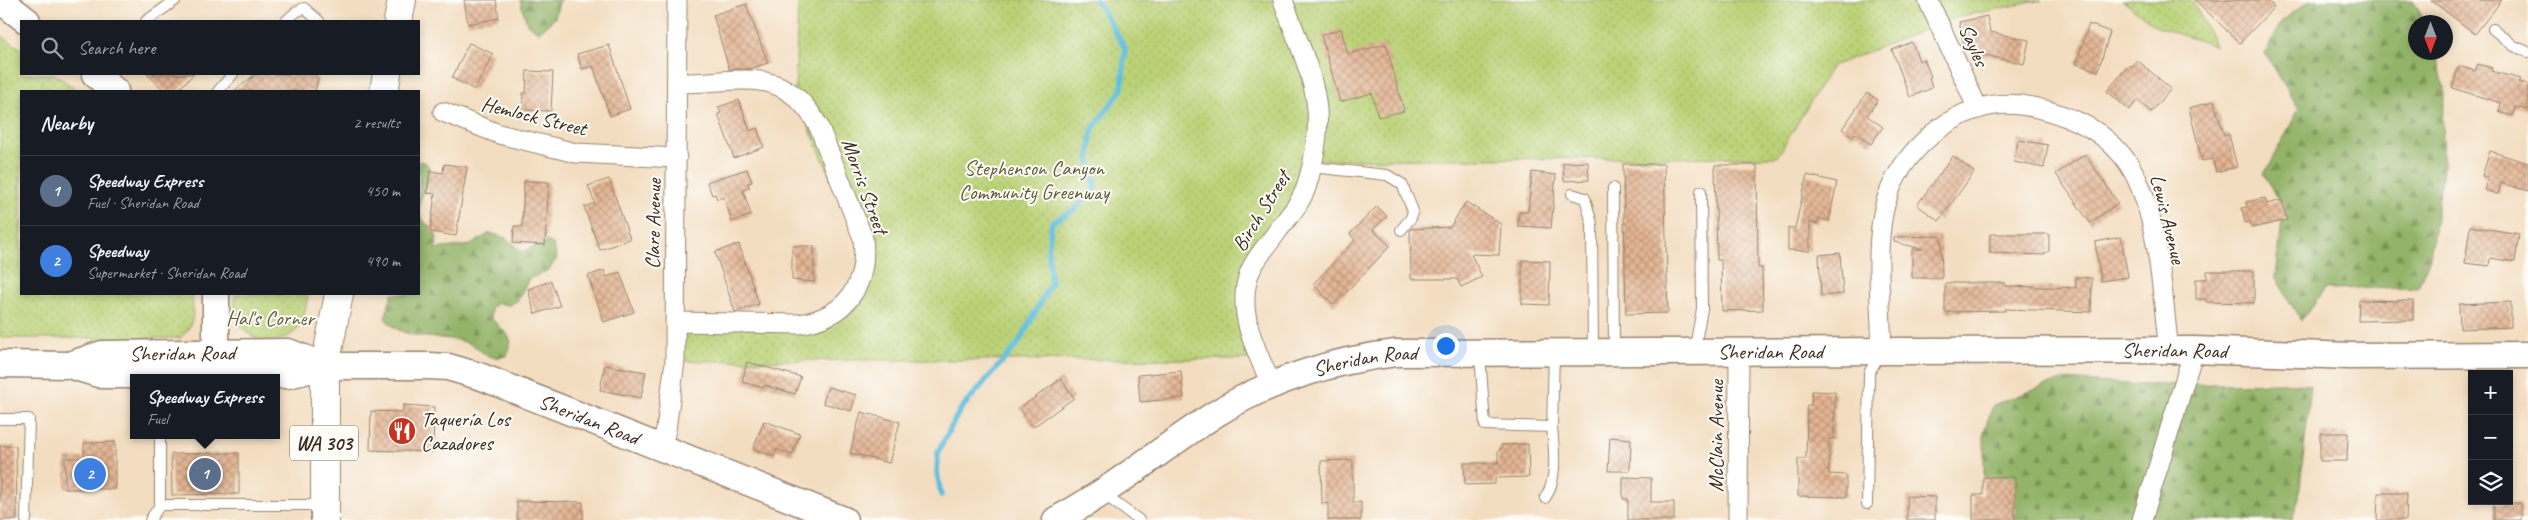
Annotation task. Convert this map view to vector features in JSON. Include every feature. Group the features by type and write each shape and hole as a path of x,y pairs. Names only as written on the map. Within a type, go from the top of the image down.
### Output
{"main road":[{"path":"0,0 26,20"},
{"path":"398,20 402,0"},
{"path":"384,90 387,75"},
{"path":"216,295 216,352"},
{"name":"WA 303","path":"325,512 325,366 339,295"},
{"name":"Sheridan Road","path":"1056,520 1101,493 1218,412 1272,386 1308,372 1362,358 1396,353 2194,350 2350,356 2528,355"},
{"name":"Sheridan Road","path":"69,365 102,354 288,352 325,366"},
{"name":"Sheridan Road","path":"0,364 69,365 102,374 130,375"},
{"name":"Sheridan Road","path":"280,375 288,375 325,366 448,367 482,377 661,446 830,517"}],"street":[{"name":"Clare Avenue","path":"661,446 666,430 676,361 677,0"},
{"name":"Birch Street","path":"1272,386 1246,322 1244,305 1248,277 1253,265 1296,205 1308,183 1312,167 1317,123 1317,103 1312,80 1283,0"},
{"name":"Sayles","path":"1928,0 1978,109"},
{"name":"Morris Street","path":"675,322 799,324 812,322 838,310 849,299 863,270 865,255 863,238 819,127 810,111 795,95 784,87 754,80 677,83"},
{"name":"Lewis Avenue","path":"1882,351 1881,229 1883,208 1890,188 1899,171 1915,151 1933,134 1953,120 1978,109 1995,105 2018,105 2048,109 2077,121 2100,134 2120,153 2134,173 2143,196 2152,232 2169,351"},
{"name":"Hemlock Street","path":"443,112 499,134 576,153 676,158"},
{"path":"2142,520 2194,350"},
{"name":"McClain Avenue","path":"1738,520 1739,353"}],"lane":[{"path":"147,20 176,0"},
{"path":"287,20 304,8 318,20"},
{"path":"2493,29 2514,46 2528,52"},
{"path":"219,90 232,75"},
{"path":"1312,167 1386,175 1402,184 1413,210 1412,218 1402,230"},
{"path":"1604,353 1613,188"},
{"path":"1694,353 1702,309 1701,191"},
{"path":"1572,194 1585,198 1592,224 1604,353"},
{"path":"1867,504 1869,373 1882,351"},
{"path":"1480,353 1485,425 1552,427"},
{"path":"1545,498 1549,492 1553,472 1554,353"},
{"path":"0,419 29,419 26,520"},
{"path":"150,520 160,505 160,439"},
{"path":"1101,493 1139,520"},
{"path":"160,505 325,512"}],"green space":[{"path":"520,0 560,0 555,18 539,32 527,24"},
{"name":"Stephenson Canyon Community Greenway","path":"798,0 2042,0 1957,17 1832,66 1777,157 1313,160 1248,277 1260,359 675,361 675,322 799,324 838,310 865,255 795,95"},
{"path":"2122,0 2192,0 2216,46 2157,27"},
{"path":"2310,0 2413,0 2421,15 2408,15 2408,60 2438,60 2444,88 2443,170 2430,257 2418,287 2325,289 2301,321 2276,278 2283,210 2264,174 2299,109 2265,53 2282,21"},
{"path":"0,35 20,48 20,75 56,75 77,90 20,90 20,295 192,295 193,313 189,328 180,338 0,338"},
{"path":"420,161 426,163 432,172 420,201"},
{"path":"420,215 433,230 437,238 435,249 471,245 490,233 506,238 522,252 547,241 553,244 557,258 549,270 529,279 517,301 509,305 497,303 491,308 491,318 507,334 511,341 507,356 492,357 465,342 401,331 392,326 385,318 392,295 420,295"},
{"name":"Hal's Corner","path":"235,295 308,295 304,316 299,327 291,335 272,341 254,337 246,331 240,323 235,306"},
{"path":"2061,380 2146,385 2282,383 2311,385 2299,497 2292,520 1984,520 1984,431 1993,405"}],"building":[{"path":"464,0 496,0 499,18 468,24"},
{"path":"2195,0 2267,0 2274,7 2240,43"},
{"path":"2431,0 2502,0 2475,34 2453,17 2453,15"},
{"path":"746,4 768,63 749,69 729,69 713,15"},
{"path":"1987,16 1990,32 2029,40 2024,64 1985,55 1973,58 1971,47 1965,49 1959,22"},
{"path":"2089,24 2110,32 2098,71 2076,64"},
{"path":"1341,29 1348,54 1386,44 1404,111 1378,117 1372,93 1340,102 1321,35"},
{"path":"1912,42 1919,61 1924,59 1931,77 1929,78 1932,88 1910,97 1892,50"},
{"path":"469,43 493,54 475,90 452,78"},
{"path":"609,45 630,109 610,116 593,66 582,69 577,54"},
{"path":"2137,60 2171,89 2151,112 2138,100 2129,110 2107,91 2129,65 2131,67"},
{"path":"2478,64 2492,68 2491,71 2521,79 2519,82 2528,84 2528,110 2515,107 2513,116 2499,112 2501,103 2452,88 2459,66 2475,71"},
{"path":"527,71 553,72 551,111 522,110 523,93 526,93"},
{"path":"148,75 193,75 178,90 164,90"},
{"path":"255,75 315,75 318,79 315,90 235,90"},
{"path":"1867,93 1878,100 1867,116 1883,127 1871,144 1855,133 1853,137 1842,129"},
{"path":"739,100 750,131 757,128 764,147 734,158 718,114 721,113 718,107"},
{"path":"2214,101 2224,135 2229,134 2237,167 2216,172 2213,159 2202,161 2189,108"},
{"path":"2018,140 2048,145 2044,168 2014,162"},
{"path":"2490,151 2528,163 2528,191 2501,183 2498,194 2484,190 2488,177 2482,176"},
{"path":"2085,154 2118,203 2090,223 2056,174"},
{"path":"1953,156 1974,172 1939,221 1917,205"},
{"path":"1588,162 1589,180 1564,181 1563,163"},
{"path":"444,164 467,167 456,236 430,232 435,194 427,193 430,171 443,173"},
{"path":"1623,164 1664,164 1668,313 1626,314"},
{"path":"1715,165 1757,165 1758,268 1762,268 1763,310 1722,311 1721,260 1717,260"},
{"path":"747,169 752,182 748,183 749,188 743,190 751,215 732,222 724,197 717,199 715,194 712,195 707,182"},
{"path":"1532,172 1556,175 1551,228 1518,226 1519,212 1528,212"},
{"path":"1807,175 1837,182 1829,221 1819,218 1818,224 1810,222 1810,251 1788,250 1788,228 1795,228"},
{"path":"609,179 630,239 600,250 584,207 595,203 588,186"},
{"path":"524,181 549,182 545,245 513,243 514,226 522,227"},
{"path":"2265,198 2267,204 2282,200 2287,220 2252,228 2250,222 2245,223 2242,208 2247,207 2246,202"},
{"path":"1466,202 1501,224 1499,255 1471,254 1482,277 1461,287 1457,279 1411,279 1410,229 1450,227"},
{"path":"1377,206 1387,216 1373,230 1390,246 1334,305 1313,284 1355,240 1350,234"},
{"path":"2470,226 2519,234 2515,262 2490,258 2489,266 2465,263"},
{"path":"1990,234 2049,234 2049,251 2042,255 1990,253"},
{"path":"1941,236 1942,278 1912,278 1912,249 1923,249 1894,242 1894,237"},
{"path":"2121,237 2128,277 2101,281 2095,242"},
{"path":"739,244 759,304 735,312 715,252"},
{"path":"792,246 814,246 814,282 792,280"},
{"path":"1840,253 1843,294 1821,296 1819,255"},
{"path":"1522,260 1550,261 1549,305 1522,304"},
{"path":"604,270 606,277 620,272 634,312 604,322 588,276"},
{"path":"2207,271 2254,271 2254,303 2206,302 2206,299 2196,299 2196,279 2207,279"},
{"path":"2076,277 2092,278 2091,312 2005,309 2005,311 1945,312 1945,283 2005,283 2005,286 2076,288"},
{"path":"551,281 560,306 535,314 528,289"},
{"path":"2359,300 2413,301 2413,320 2358,321"},
{"path":"2511,302 2511,327 2460,329 2459,304"},
{"path":"747,362 801,377 795,394 764,385 764,388 742,382"},
{"path":"605,365 646,372 641,398 600,390"},
{"path":"1181,371 1184,398 1140,402 1138,375"},
{"path":"1061,379 1074,398 1033,427 1020,408"},
{"path":"828,387 856,395 851,411 823,403"},
{"path":"1812,391 1835,392 1834,439 1829,439 1829,474 1846,475 1846,497 1798,496 1798,459 1806,459 1807,405 1811,405"},
{"name":"Taquería Los Cazadores","path":"403,405 434,407 433,452 370,450 371,411 403,412"},
{"path":"861,412 900,422 889,463 850,453"},
{"path":"764,421 800,434 792,455 777,449 774,456 753,449"},
{"path":"2320,433 2348,433 2347,461 2320,461"},
{"path":"1610,437 1631,439 1630,471 1608,471"},
{"path":"115,442 115,489 65,489 65,458 84,458 84,443"},
{"path":"1528,444 1529,477 1495,478 1495,484 1465,485 1464,463 1498,463 1498,451 1501,449 1501,445"},
{"path":"0,446 16,446 17,520 0,520"},
{"path":"239,453 239,494 172,495 171,454"},
{"path":"1353,460 1353,502 1361,502 1361,520 1328,520 1328,503 1322,504 1321,461"},
{"path":"1623,477 1651,478 1651,502 1674,502 1674,520 1628,520 1628,499 1623,499"},
{"path":"1983,477 2015,477 2015,520 1973,520 1973,495 1983,495"},
{"path":"2378,493 2407,493 2406,520 2377,520"},
{"path":"1907,496 1935,497 1935,520 1907,520"},
{"path":"517,501 583,502 583,520 517,520"},
{"path":"2521,503 2521,520 2494,520 2494,505"}],"waterway":[{"path":"941,495 937,472 938,452 960,410 1018,344 1051,283 1048,249 1052,222 1074,210 1096,188 1089,159 1092,130 1122,89 1125,48 1096,0"}],"place":[{"name":"Taquería Los Cazadores","path":"402,431"},
{"name":"Speedway","path":"90,474"},
{"name":"Speedway Express","path":"205,474"}]}
